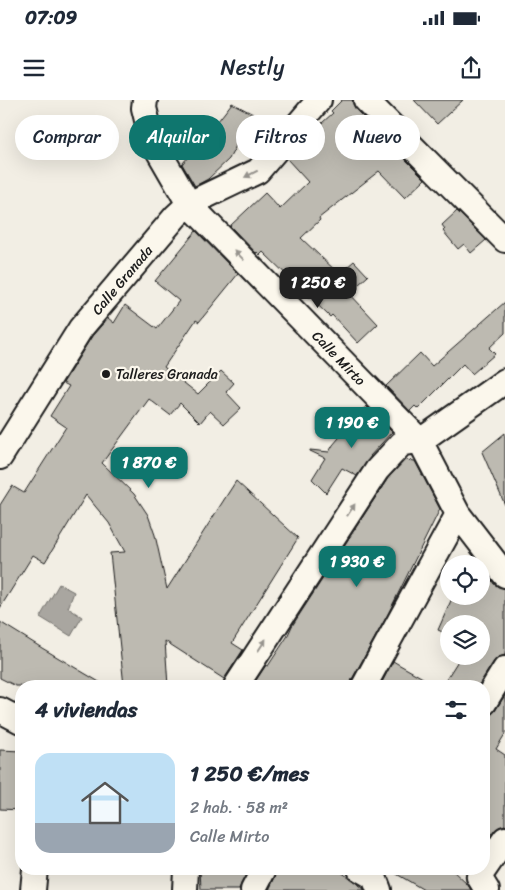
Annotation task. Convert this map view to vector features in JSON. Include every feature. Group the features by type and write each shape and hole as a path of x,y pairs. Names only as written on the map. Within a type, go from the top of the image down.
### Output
{"street":[{"path":"145,100 144,108 152,140 189,204"},
{"name":"Calle Granada","path":"0,457 81,328 176,216 189,204 258,170 319,100"},
{"path":"366,100 505,240"},
{"name":"Calle Mirto","path":"189,204 420,440 458,514 505,575"},
{"path":"240,680 377,470 402,443 420,440 505,381"},
{"path":"367,680 458,514"},
{"path":"490,693 505,669"},
{"path":"0,710 15,718"},
{"path":"490,870 505,839"},
{"path":"34,890 35,875"},
{"path":"185,890 186,875"},
{"path":"253,890 261,875"}],"shaded area":[{"path":"59,584 74,592 68,608 82,617 71,636 40,617"}],"building":[{"path":"342,100 353,100 356,110 361,115 335,115 335,160 406,160 425,179 405,198 379,171 319,218 320,220 301,238 339,274 354,261 368,276 349,293 378,324 358,343 332,315 330,317 263,252 260,255 256,253 230,226 265,193 280,209 308,182 288,160 325,160 325,120 333,113 331,111"},
{"path":"414,100 463,100 437,124"},
{"path":"232,103 253,114 236,115 236,146 229,159 208,179 195,186 182,164 186,160 226,160 226,115 223,115"},
{"path":"457,211 486,240 471,253 464,244 458,249 443,231 445,229 442,225"},
{"path":"196,231 238,274 199,322 196,320 164,367 198,394 221,371 234,383 226,392 241,408 224,424 210,411 200,423 180,403 170,415 149,399 102,463 134,494 148,515 155,535 167,589 236,481 298,538 232,643 243,650 224,679 165,641 168,680 123,680 110,553 125,552 109,523 86,495 45,562 33,555 0,608 0,505 12,486 24,493 66,427 50,416 69,386 63,383 92,336 108,318 114,323 125,305 157,329 179,301 155,281"},
{"path":"505,302 505,333 489,348 495,354 472,374 463,364 418,409 415,406 410,411 386,386 420,353 432,366"},
{"path":"366,406 392,432 370,456 357,476 342,468 326,493 312,479 325,458 310,450 329,452"},
{"path":"505,433 505,505 482,452"},
{"path":"405,460 415,461 440,509 387,616 352,680 256,680 266,665 268,666 287,637 292,626 388,478"},
{"path":"490,578 494,584 505,588 505,655 498,657 494,661 482,680 446,680 455,665 490,665 490,615 445,615 449,605 490,605"},
{"path":"0,622 96,680 15,680 15,686 0,678"},
{"path":"393,661 426,680 383,680"},
{"path":"505,695 505,734 496,749 505,755 505,825 499,827 492,834 490,833 490,715 495,711"},
{"path":"0,750 15,751 15,810 0,809"},
{"path":"200,875 246,875 239,890 201,890"},
{"path":"276,875 345,875 364,890 269,890"},
{"path":"398,875 457,875 471,890 424,890"}],"place":[{"name":"Talleres Granada","path":"106,374"}]}
